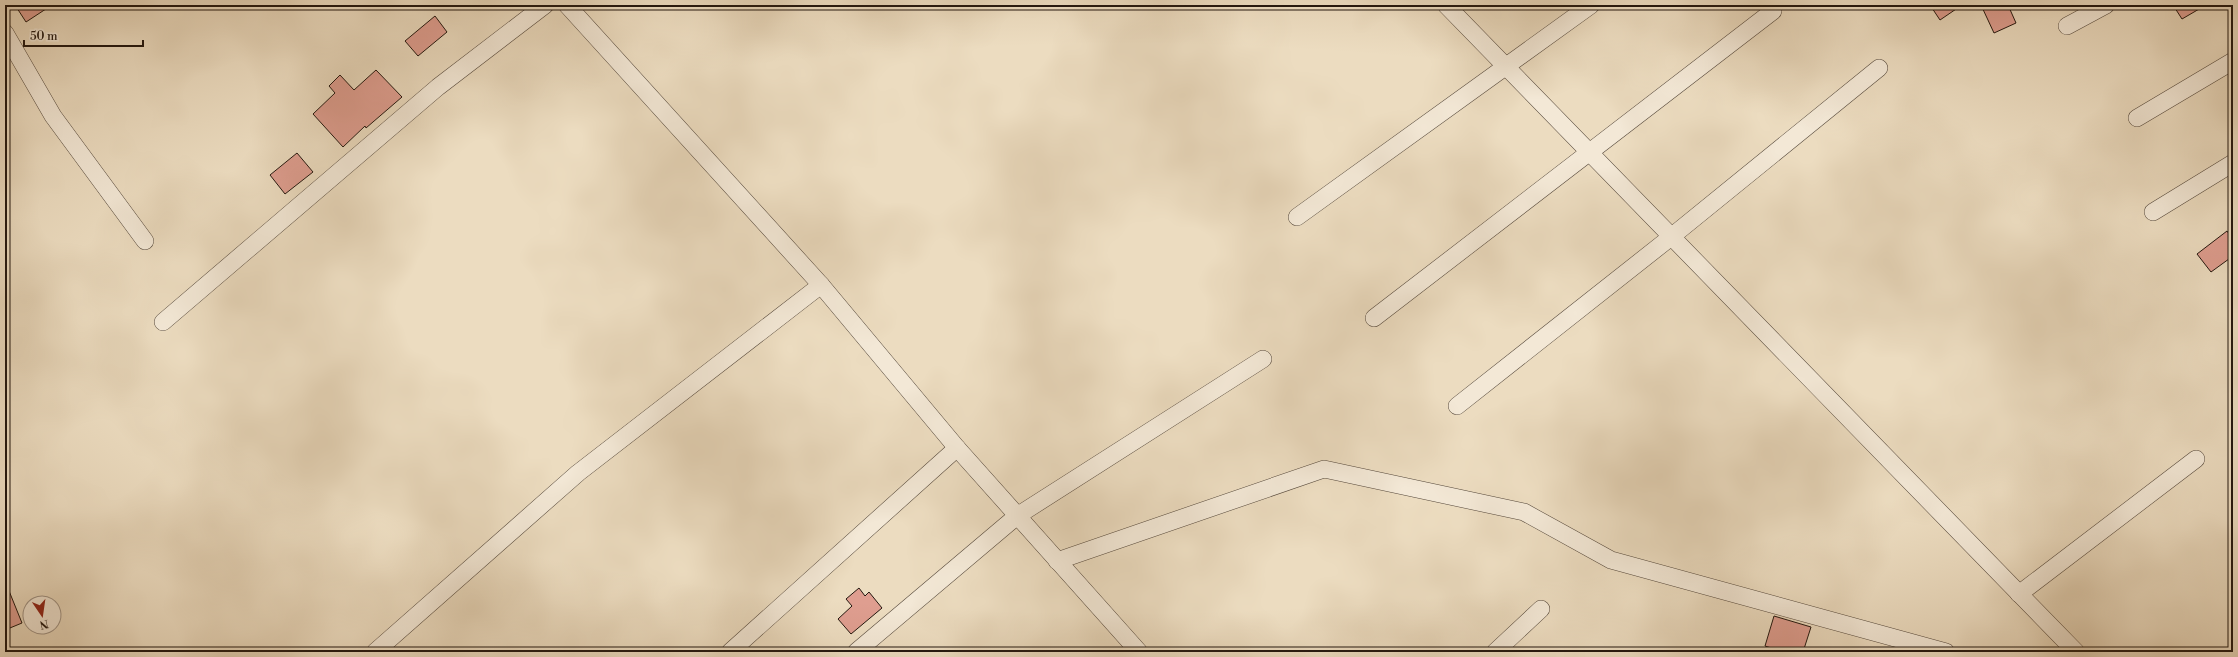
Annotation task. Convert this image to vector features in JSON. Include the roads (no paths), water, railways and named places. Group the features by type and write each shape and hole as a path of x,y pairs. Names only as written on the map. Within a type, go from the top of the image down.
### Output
{"street":[{"path":"163,322 438,87 545,5"},
{"path":"567,5 821,285 957,448 1139,652"},
{"path":"1446,5 2076,652"},
{"path":"1297,217 1590,5"},
{"path":"2067,26 2106,5"},
{"path":"1374,318 1772,11"},
{"path":"5,33 53,116 145,241"},
{"path":"2137,118 2233,61"},
{"path":"1457,406 1671,237 1879,68"},
{"path":"2153,212 2233,163"},
{"path":"375,652 578,473 821,285"},
{"path":"856,652 1017,516 1263,359"},
{"path":"730,652 957,448"},
{"path":"2019,594 2196,459"},
{"path":"1057,561 1324,469 1524,512 1611,560 1946,652"},
{"path":"1495,652 1541,609"}]}
